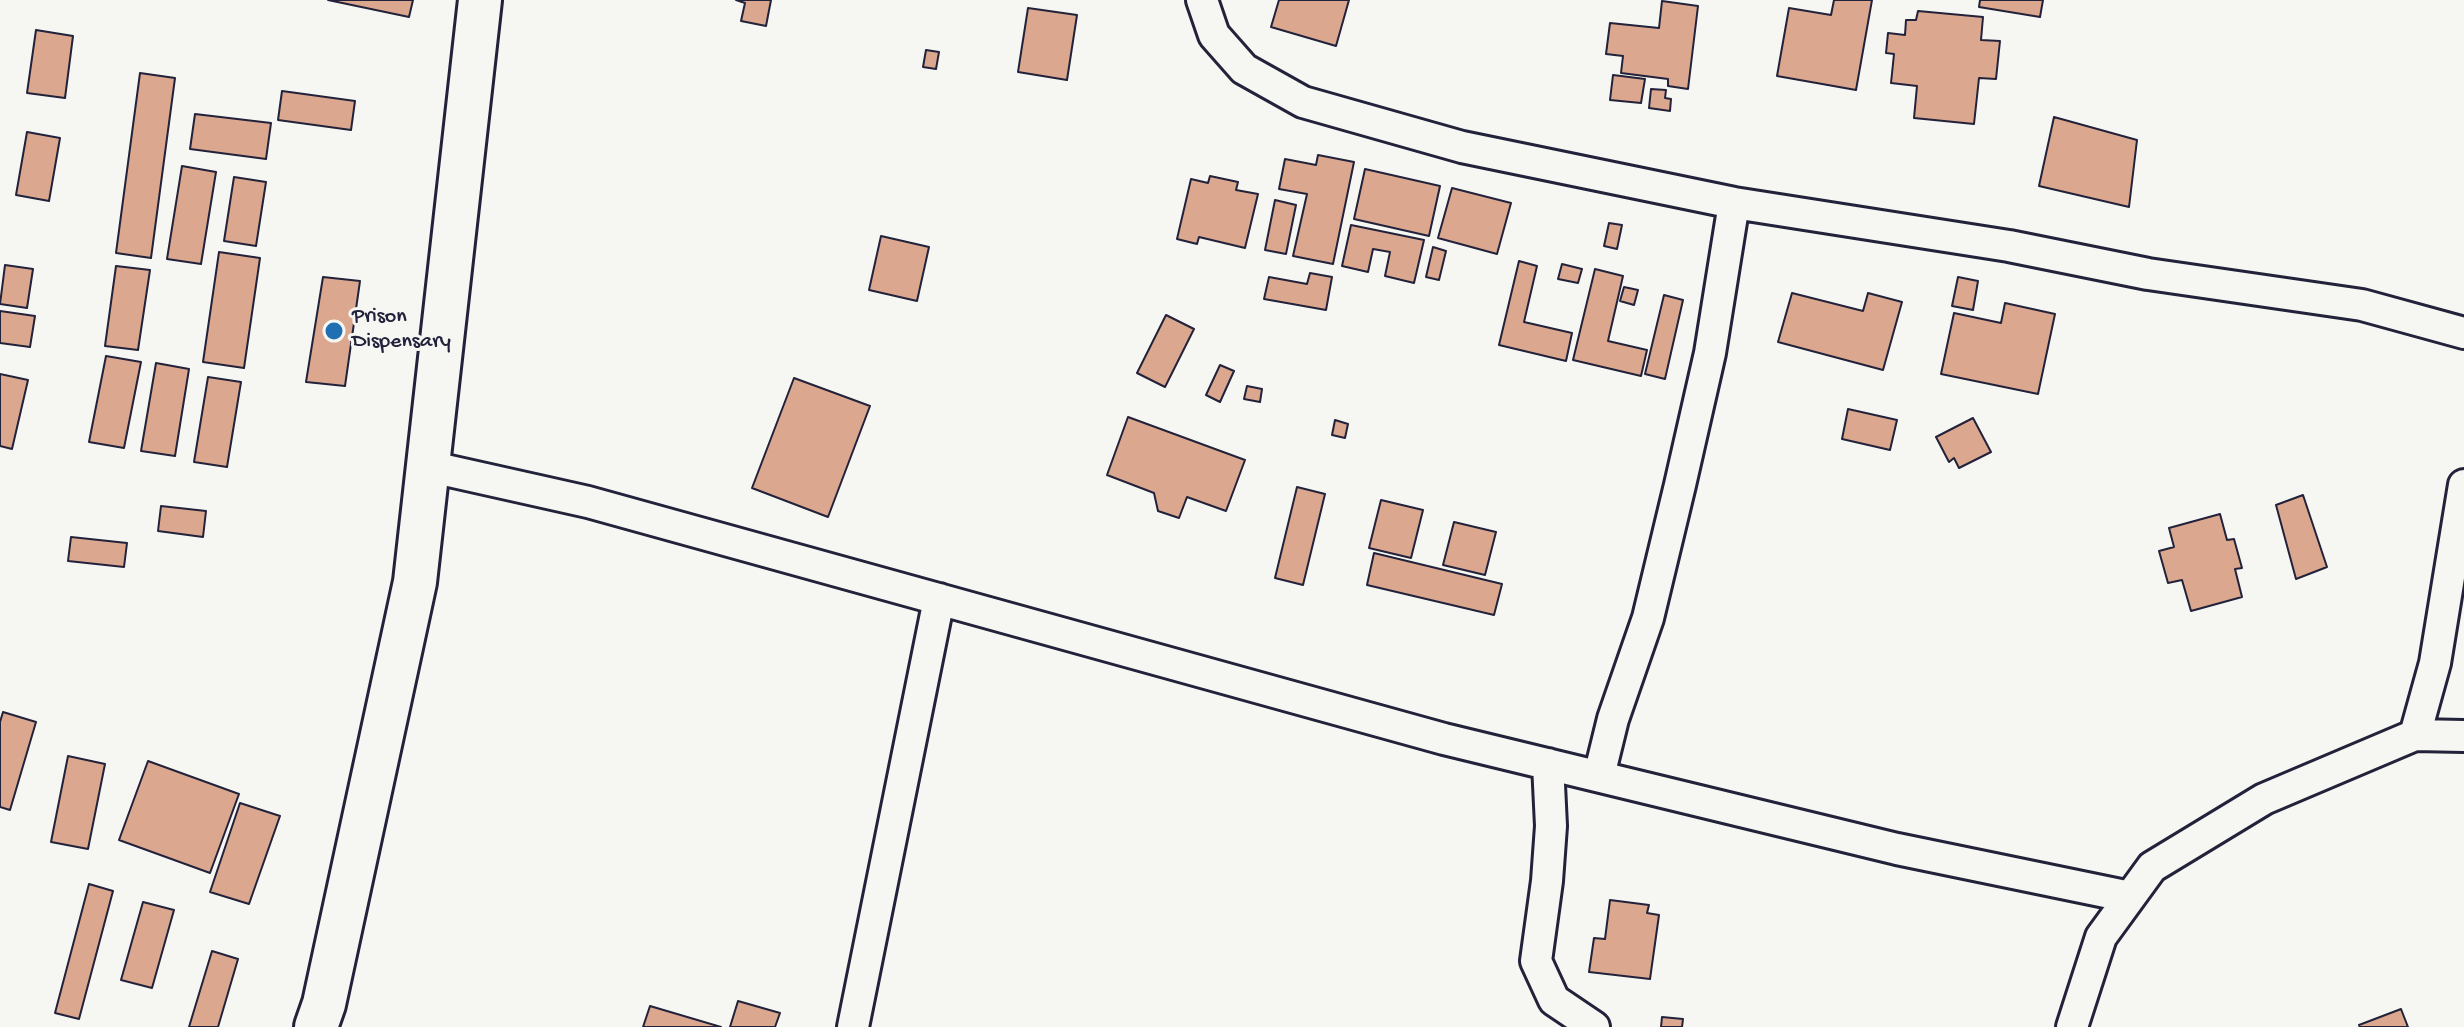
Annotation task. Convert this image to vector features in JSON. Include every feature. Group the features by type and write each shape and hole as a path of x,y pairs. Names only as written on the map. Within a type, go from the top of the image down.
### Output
{"main road":[{"path":"316,1027 324,1004 415,582 480,0"}],"street":[{"path":"1202,0 1214,35 1244,69 1303,102 1462,147 1734,203 2009,246 2148,274 2362,305 2464,333"},
{"path":"1599,776 1613,719 1648,618 1710,353 1734,203"},
{"path":"427,466 588,502 1444,739 1897,849 2130,897"},
{"path":"2415,735 2435,663 2464,485"},
{"path":"853,1027 939,599"},
{"path":"2072,1027 2101,937 2152,867 2264,799 2415,735 2464,736"},
{"path":"1548,764 1551,826 1536,961 1554,1000 1594,1027"}],"building":[{"path":"328,0 413,0 409,17"},
{"path":"736,0 771,0 766,26 741,21 745,3"},
{"path":"1279,0 1349,0 1336,46 1271,27"},
{"path":"1834,0 1872,0 1856,90 1777,76 1789,8 1831,15"},
{"path":"1980,0 2043,0 2040,17 1979,7"},
{"path":"1662,1 1698,6 1688,89 1668,86 1668,79 1621,73 1623,56 1606,54 1610,23 1659,28"},
{"path":"1028,8 1077,15 1067,80 1018,72"},
{"path":"1918,11 1983,17 1981,40 2000,41 1996,79 1979,78 1974,124 1914,118 1917,86 1891,83 1894,54 1886,53 1888,33 1905,35 1906,20 1916,20"},
{"path":"36,30 73,36 65,98 27,93"},
{"path":"926,50 939,52 936,69 923,67"},
{"path":"140,73 175,78 151,258 116,253"},
{"path":"1613,75 1645,79 1641,103 1610,100"},
{"path":"1651,89 1666,90 1665,98 1671,99 1670,111 1649,108"},
{"path":"282,91 355,101 351,130 278,120"},
{"path":"195,114 271,123 266,159 190,149"},
{"path":"2054,117 2137,140 2129,207 2039,186"},
{"path":"27,132 60,138 49,201 16,195"},
{"path":"1318,155 1354,162 1333,264 1293,256 1307,194 1279,189 1285,159 1316,165"},
{"path":"182,166 216,172 201,264 167,259"},
{"path":"1365,169 1440,186 1429,236 1354,219"},
{"path":"1210,176 1238,182 1236,190 1258,194 1245,248 1199,237 1197,244 1177,239 1191,179 1208,183"},
{"path":"234,177 266,182 256,246 224,241"},
{"path":"1452,188 1511,203 1497,254 1438,238"},
{"path":"1275,200 1296,205 1286,254 1265,250"},
{"path":"1609,223 1622,225 1617,249 1604,246"},
{"path":"1351,225 1424,240 1414,283 1385,276 1390,252 1373,249 1368,272 1342,266"},
{"path":"881,236 929,247 917,301 869,290"},
{"path":"1433,247 1446,251 1439,280 1426,277"},
{"path":"219,252 260,258 244,368 203,362"},
{"path":"1519,261 1537,266 1524,322 1572,333 1566,361 1499,345"},
{"path":"1562,264 1582,269 1578,283 1558,279"},
{"path":"5,265 33,269 27,308 0,304"},
{"path":"116,266 150,270 138,350 105,346"},
{"path":"1595,269 1623,276 1608,341 1647,350 1641,376 1573,360"},
{"path":"1310,273 1332,277 1326,310 1264,299 1269,277 1307,284"},
{"name":"Prison Dispensary","path":"323,277 360,281 345,386 306,382"},
{"path":"1958,277 1978,281 1973,310 1952,306"},
{"path":"1624,287 1638,290 1634,305 1620,301"},
{"path":"1792,293 1863,311 1868,293 1902,302 1883,370 1778,342"},
{"path":"1664,295 1683,300 1665,379 1645,374"},
{"path":"2005,303 2055,314 2038,394 1941,374 1954,313 2001,323"},
{"path":"0,311 35,316 30,347 0,343"},
{"path":"1166,315 1194,329 1165,387 1137,373"},
{"path":"106,356 141,362 124,448 89,442"},
{"path":"156,363 189,369 175,456 141,451"},
{"path":"1220,365 1234,371 1220,402 1206,395"},
{"path":"0,374 28,380 12,449 0,446"},
{"path":"208,377 241,382 227,467 194,462"},
{"path":"794,378 870,406 828,517 752,488"},
{"path":"1247,386 1262,389 1260,402 1244,399"},
{"path":"1848,409 1897,420 1890,450 1842,439"},
{"path":"1128,417 1245,460 1226,511 1187,497 1179,518 1158,511 1154,493 1107,475"},
{"path":"1973,418 1991,452 1959,468 1954,458 1949,462 1936,437"},
{"path":"1335,420 1348,424 1345,438 1332,435"},
{"path":"1297,487 1325,494 1303,585 1275,578"},
{"path":"2303,495 2327,567 2296,579 2276,505"},
{"path":"1381,500 1423,510 1411,558 1369,548"},
{"path":"161,506 206,511 203,537 158,531"},
{"path":"2220,514 2227,540 2234,539 2242,568 2235,569 2242,597 2191,611 2182,580 2168,583 2159,551 2174,547 2169,528"},
{"path":"1454,522 1496,532 1485,575 1443,565"},
{"path":"71,537 127,543 124,567 68,561"},
{"path":"1374,553 1502,584 1494,615 1367,585"},
{"path":"3,712 36,722 10,810 0,807 0,722"},
{"path":"68,756 105,764 88,849 51,842"},
{"path":"148,761 239,794 210,873 119,840"},
{"path":"240,803 280,816 249,904 210,892"},
{"path":"89,884 113,891 79,1019 55,1013"},
{"path":"1610,900 1649,905 1647,913 1659,915 1650,979 1589,972 1594,938 1605,939"},
{"path":"143,902 174,910 152,988 121,980"},
{"path":"212,951 238,959 218,1027 189,1027"},
{"path":"738,1001 780,1013 775,1027 730,1027"},
{"path":"650,1006 721,1027 643,1027"},
{"path":"2401,1009 2408,1027 2359,1025"},
{"path":"1662,1017 1683,1019 1682,1027 1661,1027"}],"place":[{"name":"Prison Dispensary","path":"334,331"}]}
